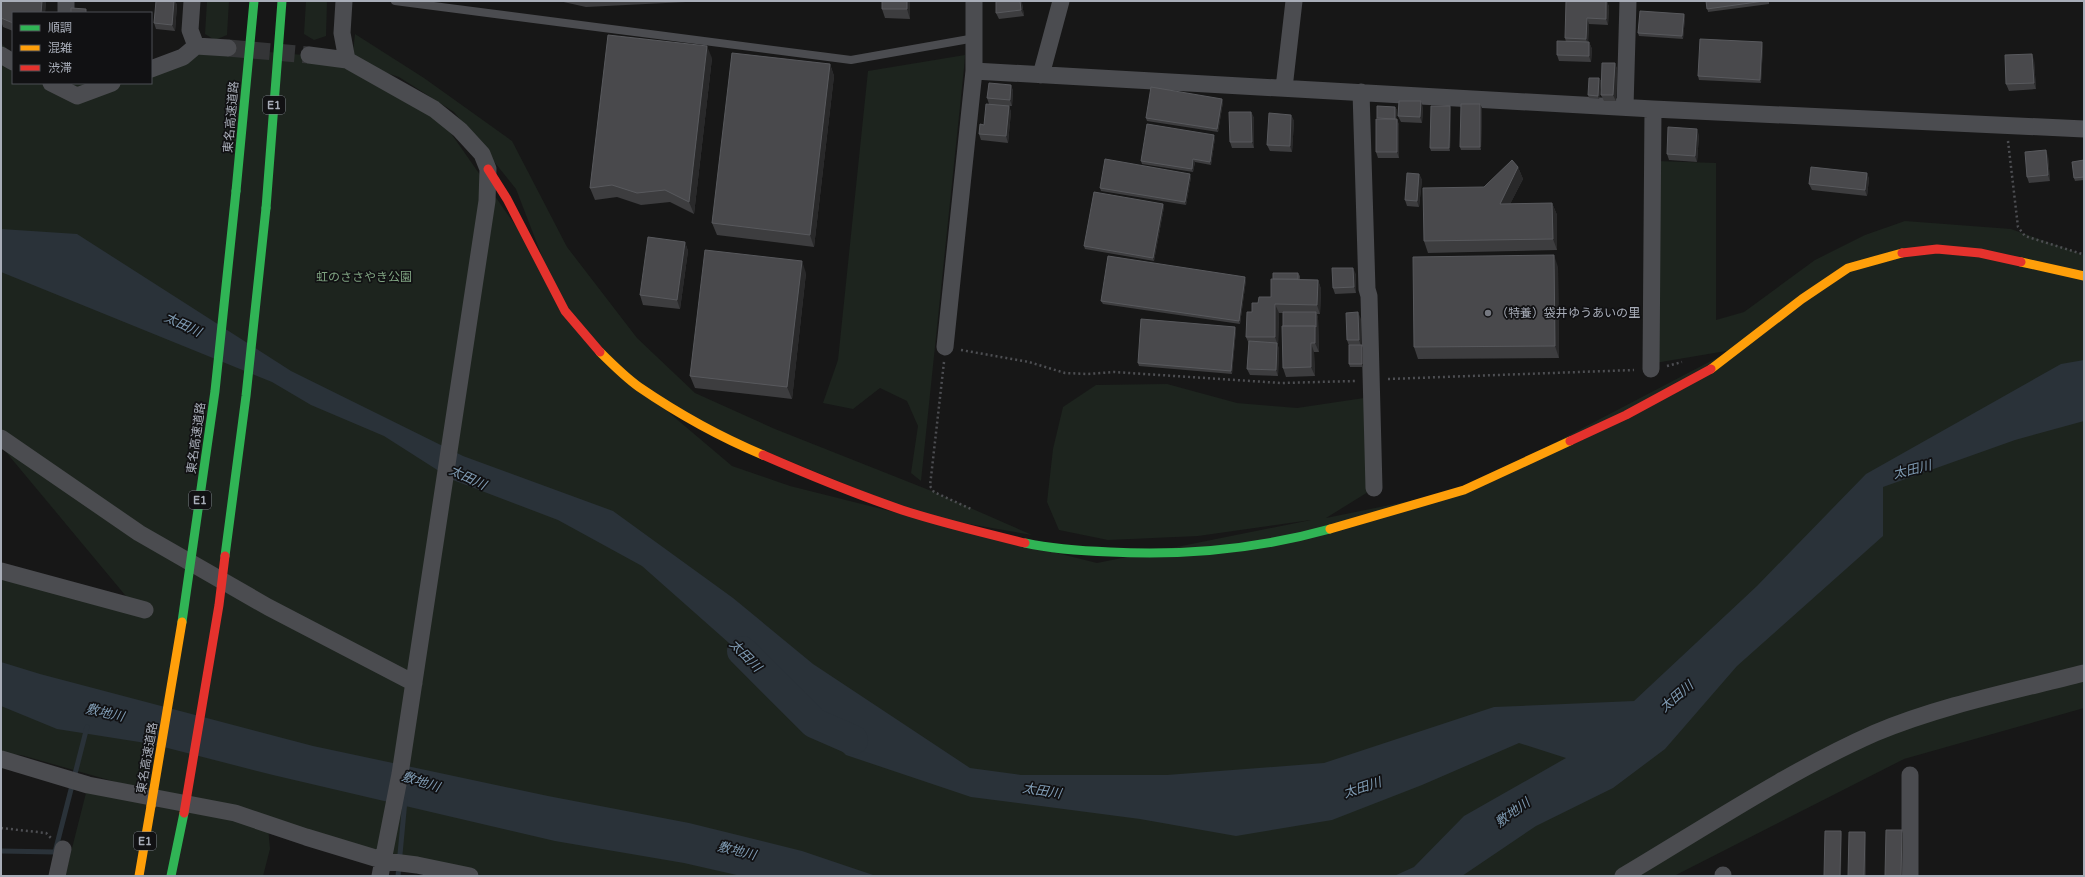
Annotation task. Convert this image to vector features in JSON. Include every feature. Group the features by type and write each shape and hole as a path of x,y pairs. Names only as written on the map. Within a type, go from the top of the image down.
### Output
{"main road":[{"name":"東名高速道路","path":"139,876 190,568 215,391 254,1"},
{"name":"E1","path":"171,876 184,813 219,605 245,404 266,208 282,1"},
{"path":"488,169 507,199 565,311 597,350 638,386 689,418 743,447 824,481 902,510 967,529 1031,544 1084,551 1147,554 1240,549 1301,537 1464,490 1626,416 1718,365 1799,302 1848,268 1896,254 1937,249 1980,253 2084,276"}],"street":[{"path":"66,1 66,12"},
{"path":"192,1 190,30 196,46"},
{"path":"344,1 342,34 347,60"},
{"path":"945,347 974,71 974,1"},
{"path":"1041,75 1061,1"},
{"path":"1284,88 1294,1"},
{"path":"1625,107 1628,1"},
{"path":"152,69 183,57 196,46 228,48"},
{"path":"1,55 12,61"},
{"path":"309,55 347,60 434,109 460,130 482,154 488,169 487,201 414,683 383,868"},
{"path":"974,71 1625,107 1653,110 2084,129"},
{"path":"53,84 77,96 109,84"},
{"path":"1361,92 1374,488"},
{"path":"1651,369 1653,110"},
{"path":"1,438 139,533 268,607 414,683"},
{"path":"1,571 145,610"},
{"path":"1623,876 1809,765 1876,733 1953,706 2084,673"},
{"path":"1,759 88,785 234,813 306,837 383,868 417,865 470,876"},
{"path":"1910,775 1910,876"},
{"path":"57,876 63,849"}],"lane":[{"path":"395,1 851,60 975,38"}],"path":[{"path":"2006,126 2018,227 2025,236 2084,255"},
{"path":"976,511 934,492 930,486 945,347 1029,362 1065,373 1088,374 1114,372 1281,383 1651,369 1684,362"},
{"path":"1,828 46,833 63,849"}],"green space":[{"path":"207,1 229,1 227,35 215,40 205,34"},
{"path":"306,1 327,1 326,36 314,40 304,34"},
{"name":"虹のささやき公園","path":"355,34 424,78 512,141 567,247 637,338 695,393 775,429 934,492 1032,535 923,516 706,427 621,372 732,466 790,486 1097,563 1311,520 1198,536 1108,540 1059,530 1047,502 1053,449 1063,407 1096,385 1167,384 1237,403 1297,408 1364,398 1368,492 1326,518 1464,490 1732,350 1655,363 1657,161 1716,163 1716,320 1744,312 1815,260 1865,235 1905,221 2011,229 2084,255 2084,708 1904,759 1674,876 459,876 268,827 270,849 263,876 65,876 88,785 200,806 21,755 1,754 1,571 135,607 1,446 1,43 12,53 12,84 152,84 152,66 196,46 339,58 434,109 548,272 516,189 454,112 399,77 352,62"},
{"path":"965,55 921,481 911,473 918,426 907,401 880,388 853,409 823,403 838,360 868,71"}],"water":[{"name":"敷地川","path":"1,229 77,234 291,371 463,456 613,511 733,598 813,664 970,768 1021,775 1167,775 1324,763 1494,707 1634,701 1757,586 1866,474 2061,364 2084,360 2084,421 2015,440 1883,487 1883,536 1737,666 1665,749 1613,788 1536,826 1462,876 1394,876 1414,867 1464,816 1566,758 1519,743 1422,785 1332,820 1236,836 1140,819 971,797 846,755 772,681 642,566 558,520 453,480 384,436 311,405 272,382 1,272"},
{"name":"敷地川","path":"1,662 40,674 313,746 548,796 689,823 802,851 876,876 741,876 684,863 555,841 273,775 152,744 57,729 1,706"}],"building":[{"path":"1,1 42,1 41,12 12,12 12,23 1,18"},
{"path":"156,1 174,1 172,25 154,23"},
{"path":"882,1 907,1 907,9 882,9"},
{"path":"996,1 1020,1 1021,10 996,13"},
{"path":"1566,1 1606,1 1606,19 1587,18 1586,39 1565,38"},
{"path":"1706,1 1764,1 1707,9"},
{"path":"71,8 86,9 86,12 71,12"},
{"path":"1640,11 1684,14 1682,36 1638,33"},
{"path":"608,35 707,46 689,202 665,190 637,193 612,185 590,188"},
{"path":"1700,39 1762,42 1760,80 1698,76"},
{"path":"1557,41 1589,42 1589,56 1557,55"},
{"path":"732,53 830,64 810,235 712,223"},
{"path":"2032,54 2034,83 2006,84 2005,55"},
{"path":"1602,63 1615,63 1613,95 1601,95"},
{"path":"1589,78 1599,78 1598,96 1588,95"},
{"path":"989,83 1011,85 1010,100 987,98"},
{"path":"1151,87 1222,99 1217,129 1146,118"},
{"path":"1399,101 1421,101 1420,117 1398,116"},
{"path":"986,104 1009,106 1006,136 979,134 980,124 984,125"},
{"path":"1461,104 1480,104 1480,147 1460,147"},
{"path":"1377,106 1395,107 1395,119 1377,118"},
{"path":"1431,106 1450,106 1449,148 1430,148"},
{"path":"1229,112 1251,112 1252,142 1230,142"},
{"path":"1269,113 1291,115 1290,146 1267,145"},
{"path":"1376,119 1397,119 1397,152 1376,152"},
{"path":"1147,124 1214,135 1210,162 1193,159 1192,169 1141,161"},
{"path":"1668,127 1697,129 1695,156 1667,154"},
{"path":"2046,150 2048,175 2027,177 2025,152"},
{"path":"1105,159 1190,174 1185,202 1100,188"},
{"path":"1512,160 1518,167 1500,204 1552,203 1553,239 1424,241 1423,188 1484,187"},
{"path":"2084,160 2084,177 2074,178 2072,162"},
{"path":"1811,167 1867,173 1865,190 1809,184"},
{"path":"1407,173 1419,174 1417,201 1405,200"},
{"path":"1094,192 1163,204 1153,258 1084,246"},
{"path":"648,237 685,242 677,300 640,295"},
{"path":"705,250 802,261 787,387 690,376"},
{"name":"（特養）袋井ゆうあいの里","path":"1554,255 1555,346 1414,347 1413,257"},
{"path":"1108,256 1245,277 1239,321 1101,301"},
{"path":"1332,268 1353,268 1354,287 1333,288"},
{"path":"1273,273 1298,273 1298,279 1273,279"},
{"path":"1271,279 1318,280 1317,305 1275,304 1275,337 1246,337 1247,312 1252,312 1252,303 1258,303 1259,297 1271,297"},
{"path":"1283,312 1316,312 1316,327 1283,326"},
{"path":"1358,312 1359,340 1347,340 1346,313"},
{"path":"1141,319 1235,327 1231,371 1138,363"},
{"path":"1282,326 1315,326 1315,343 1311,343 1311,367 1283,368"},
{"path":"1249,341 1277,343 1276,370 1247,369"},
{"path":"1349,345 1362,345 1362,364 1349,364"},
{"path":"1886,830 1902,830 1901,876 1885,876"},
{"path":"1825,831 1841,831 1840,876 1824,876"},
{"path":"1849,832 1865,832 1864,876 1848,876"}],"waterway":[{"name":"太田川","path":"742,651 814,723 853,740"},
{"path":"1,851 55,852 87,727"},
{"path":"398,876 405,800"}],"tunnel":[{"path":"228,48 309,55"}],"traffic: fast":[{"path":"236,191 254,1"},
{"path":"266,208 282,1"},
{"path":"182,622 215,391 236,191"},
{"path":"225,556 246,396 266,208"},
{"path":"1025,543 1099,552 1194,552 1221,550 1276,542 1330,529"},
{"path":"171,876 184,813"}],"traffic: slow":[{"path":"1711,369 1802,299 1848,268 1902,253"},
{"path":"2021,262 2084,276"},
{"path":"600,352 634,383 653,397 699,424 763,455"},
{"path":"1330,529 1464,490 1570,441"},
{"path":"151,806 182,622"},
{"path":"139,876 151,806"}],"traffic: jam":[{"path":"488,169 507,199 565,311 600,352"},
{"path":"1902,253 1937,249 1980,253 2021,262"},
{"path":"1570,441 1626,415 1711,369"},
{"path":"763,455 832,484 902,510 948,524 1025,543"},
{"path":"184,813 219,605 225,556"}],"place":[{"name":"（特養）袋井ゆうあいの里","path":"1488,313"}]}
